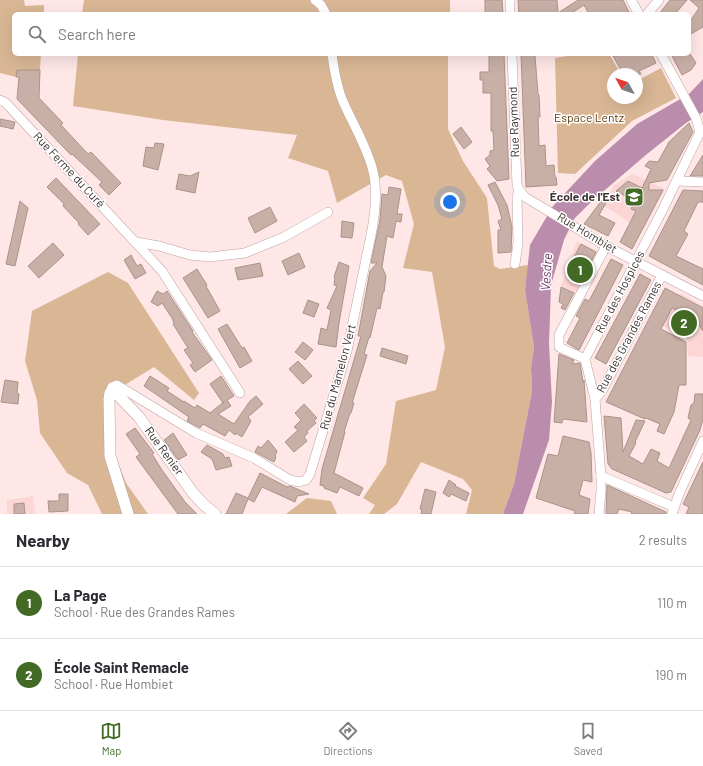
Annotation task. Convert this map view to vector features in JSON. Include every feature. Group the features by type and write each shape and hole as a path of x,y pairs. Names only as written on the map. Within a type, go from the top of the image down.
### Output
{"street":[{"path":"315,0 321,5 325,12"},
{"path":"510,0 510,12"},
{"path":"631,0 638,12"},
{"path":"649,12 658,0"},
{"name":"Rue du Mamelon Vert","path":"110,393 112,387 117,385 196,433 254,458 290,480 299,482 306,480 310,474 347,351 370,243 376,196 374,172 340,94 332,56"},
{"name":"Rue Raymond","path":"512,56 517,185 519,190"},
{"name":"Rue des Hospices","path":"585,359 677,181 700,132 696,118 662,56"},
{"name":"Rue Ferme du Curé","path":"0,100 6,103 162,271 240,393"},
{"path":"677,181 703,182"},
{"path":"515,264 518,243 517,197 519,190"},
{"name":"Rue Hombiet","path":"519,190 525,197 606,246 703,296"},
{"path":"136,242 159,246 190,255 210,257 245,253 284,237 328,212"},
{"path":"599,514 601,491 595,399 585,359 559,347 559,335 606,246"},
{"name":"Rue des Grandes Rames","path":"595,399 602,390 662,275"},
{"path":"110,393 110,456 128,514"},
{"name":"Rue Renier","path":"110,393 117,394 139,417 193,493 215,514"},
{"path":"600,476 673,511 703,441"}],"shaded area":[{"name":"École de l'Est","path":"632,174 665,189 643,230 603,205 614,185"},
{"path":"577,241 600,253 579,295 561,286"},
{"path":"680,293 703,306 703,357 688,356 687,337 663,326"},
{"path":"33,496 35,514 7,514 7,500"}],"green space":[{"path":"0,0 24,0 25,6 44,5 44,12 12,12 12,56 41,56 40,70 17,70 16,77 0,73"},
{"path":"84,0 450,0 450,12 82,12"},
{"path":"78,56 448,56 448,129 463,161 487,198 494,266 500,269 528,265 525,290 534,347 531,368 532,391 514,484 503,514 466,514 472,490 463,479 421,462 397,504 384,514 369,514 375,505 363,498 386,464 396,401 436,390 445,347 432,272 403,268 414,224 402,181 386,175 337,203 328,171 288,158 297,135 163,120 73,106"},
{"name":"Espace Lentz","path":"568,56 610,56 617,68 607,68 607,104 643,104 643,78 661,68 676,98 632,121 575,174 558,173 555,58"},
{"path":"108,272 128,283 199,393 194,400 154,367 115,391 115,454 126,483 148,514 102,514 88,485 67,473 40,433 37,400 25,361 32,311"},
{"path":"307,498 331,501 337,514 286,514"}],"water":[{"name":"Vesdre","path":"703,79 703,112 686,123 647,154 591,202 574,219 564,240 551,285 549,344 552,402 549,440 523,514 503,514 514,484 532,391 531,368 534,347 525,290 530,245 553,206 595,161 637,124 689,94"}],"building":[{"path":"485,0 502,0 503,12 485,12"},
{"path":"518,0 557,0 558,12 519,12"},
{"path":"578,0 623,0 629,12 588,12 584,5 573,12 560,12"},
{"path":"670,0 687,0 677,12 661,12"},
{"path":"690,0 703,0 703,27 691,34 691,20 699,8"},
{"path":"489,56 504,56 509,179 497,181 487,169 490,166 485,159 490,155 490,151 494,150 493,131 491,131 491,93 483,93 483,80 480,80 480,72 489,72"},
{"path":"521,56 535,56 540,117 538,117 539,146 545,145 546,166 554,165 557,185 526,187"},
{"path":"613,56 652,56 656,63 643,69 620,68"},
{"path":"672,56 691,56 696,63 691,70 682,75"},
{"path":"17,70 40,70 39,98 63,123 61,125 88,154 91,152 121,183 109,195 99,185 102,182 72,154 71,155 17,99 19,77 16,77"},
{"path":"0,119 15,122 13,129 0,126"},
{"path":"689,123 693,132 667,180 649,183 649,190 663,190 632,249 620,242 636,211 631,209 635,201 616,191 628,181 642,188 651,169 645,166 649,161 658,162 668,143"},
{"path":"461,127 472,142 464,149 453,134"},
{"path":"155,143 164,144 158,170 143,166 146,147 154,148"},
{"path":"703,155 703,176 690,176"},
{"path":"199,172 195,193 176,189 179,174 190,176"},
{"path":"56,178 100,224 88,235 63,206 64,204 47,187"},
{"path":"495,182 507,205 512,227 511,252 498,253 498,230 501,230 498,221 502,219 498,205 488,185"},
{"path":"389,187 401,189 397,214 402,214 401,222 396,221 393,238 387,236 382,267 386,276 384,292 380,309 377,308 370,338 369,337 364,354 367,355 352,403 354,403 344,432 334,473 363,488 359,496 340,487 337,493 320,485 322,469 361,336 358,336 370,271 377,263 371,263 380,220 382,194 388,195"},
{"path":"683,190 703,191 703,202 698,202 684,231 688,234 676,256 703,269 703,285 649,256"},
{"path":"602,200 606,203 599,215 615,223 608,236 584,224"},
{"path":"20,201 28,208 15,266 6,264"},
{"path":"270,207 277,221 255,233 248,218"},
{"path":"342,221 354,223 352,238 341,237"},
{"path":"53,243 64,255 39,278 28,266"},
{"path":"581,244 596,252 585,273 570,265"},
{"path":"299,253 305,267 288,275 282,261"},
{"path":"131,255 137,266 141,264 146,273 135,279 124,260"},
{"path":"611,259 623,265 579,350 567,343 580,318 576,316 585,299 589,301"},
{"path":"339,262 349,266 336,347 318,344 321,328 327,330 331,310 327,308 337,286 334,285 334,277"},
{"path":"260,263 263,276 238,280 235,268"},
{"path":"197,269 220,311 208,318 183,278"},
{"path":"640,274 651,280 606,364 595,358"},
{"path":"561,287 574,293 565,310 561,308 563,304 559,302"},
{"path":"665,288 703,308 703,331 696,320 672,308 661,329 686,342 686,385 679,385 674,412 664,434 657,431 660,424 606,402"},
{"path":"157,291 163,294 167,291 193,331 192,332 212,360 195,372 190,365 193,363 184,350 188,348 173,324 172,318 162,303 158,306 151,302"},
{"path":"308,300 319,304 314,317 303,313"},
{"path":"227,324 242,348 244,347 252,361 240,368 218,329"},
{"path":"303,342 313,350 305,360 295,352"},
{"path":"382,348 408,356 406,364 380,356"},
{"path":"559,354 574,360 572,364 580,363 583,382 584,380 587,422 563,419 562,423 554,422"},
{"path":"298,361 312,376 303,384 289,369"},
{"path":"150,376 169,388 167,391 184,402 195,408 197,405 210,413 223,403 210,384 221,376 234,396 227,400 231,406 218,414 234,424 250,401 256,396 263,404 248,417 251,421 242,437 236,433 235,435 229,430 225,436 203,424 200,428 187,421 189,417 144,386"},
{"path":"5,380 18,382 18,404 1,402"},
{"path":"695,394 703,394 703,419 700,430 671,492 666,493 612,469 608,464 604,416 621,418 623,452 636,420 645,421 629,456 643,464 651,449 660,453 657,461 669,468 691,420 688,418 691,405 694,403"},
{"path":"304,404 317,418 314,421 316,423 307,431 308,433 304,437 307,441 294,452 285,442 298,430 294,427 301,420 295,413"},
{"path":"135,428 154,453 152,454 162,470 185,502 197,514 178,514 136,457 140,454 126,434"},
{"path":"173,433 187,455 178,460 164,440"},
{"path":"563,436 589,442 592,482 583,480 579,495 590,499 588,514 574,514 575,511 536,498 548,454 558,456"},
{"path":"268,440 277,451 274,462 255,452 258,446 261,448"},
{"path":"207,445 223,454 225,458 229,457 232,466 216,470 212,459 201,452"},
{"path":"703,462 703,514 686,514 689,507 683,504"},
{"path":"260,473 287,487 290,486 309,494 297,496 295,502 262,487 254,502 248,499 242,514 226,514 236,493 248,498"},
{"path":"449,480 456,485 455,486 469,493 466,501 451,494 449,497 443,493"},
{"path":"607,485 666,512 666,514 631,514 632,512 619,509 617,514 606,514"},
{"path":"425,489 436,492 431,514 421,514 422,509 420,509"},
{"path":"59,494 68,494 68,511 49,512 48,501 59,501"},
{"path":"24,503 25,514 14,514 14,504"}],"place":[{"name":"École de l'Est","path":"634,197"},
{"name":"La Page","path":"580,270"},
{"name":"École Saint Remacle","path":"684,323"}]}
